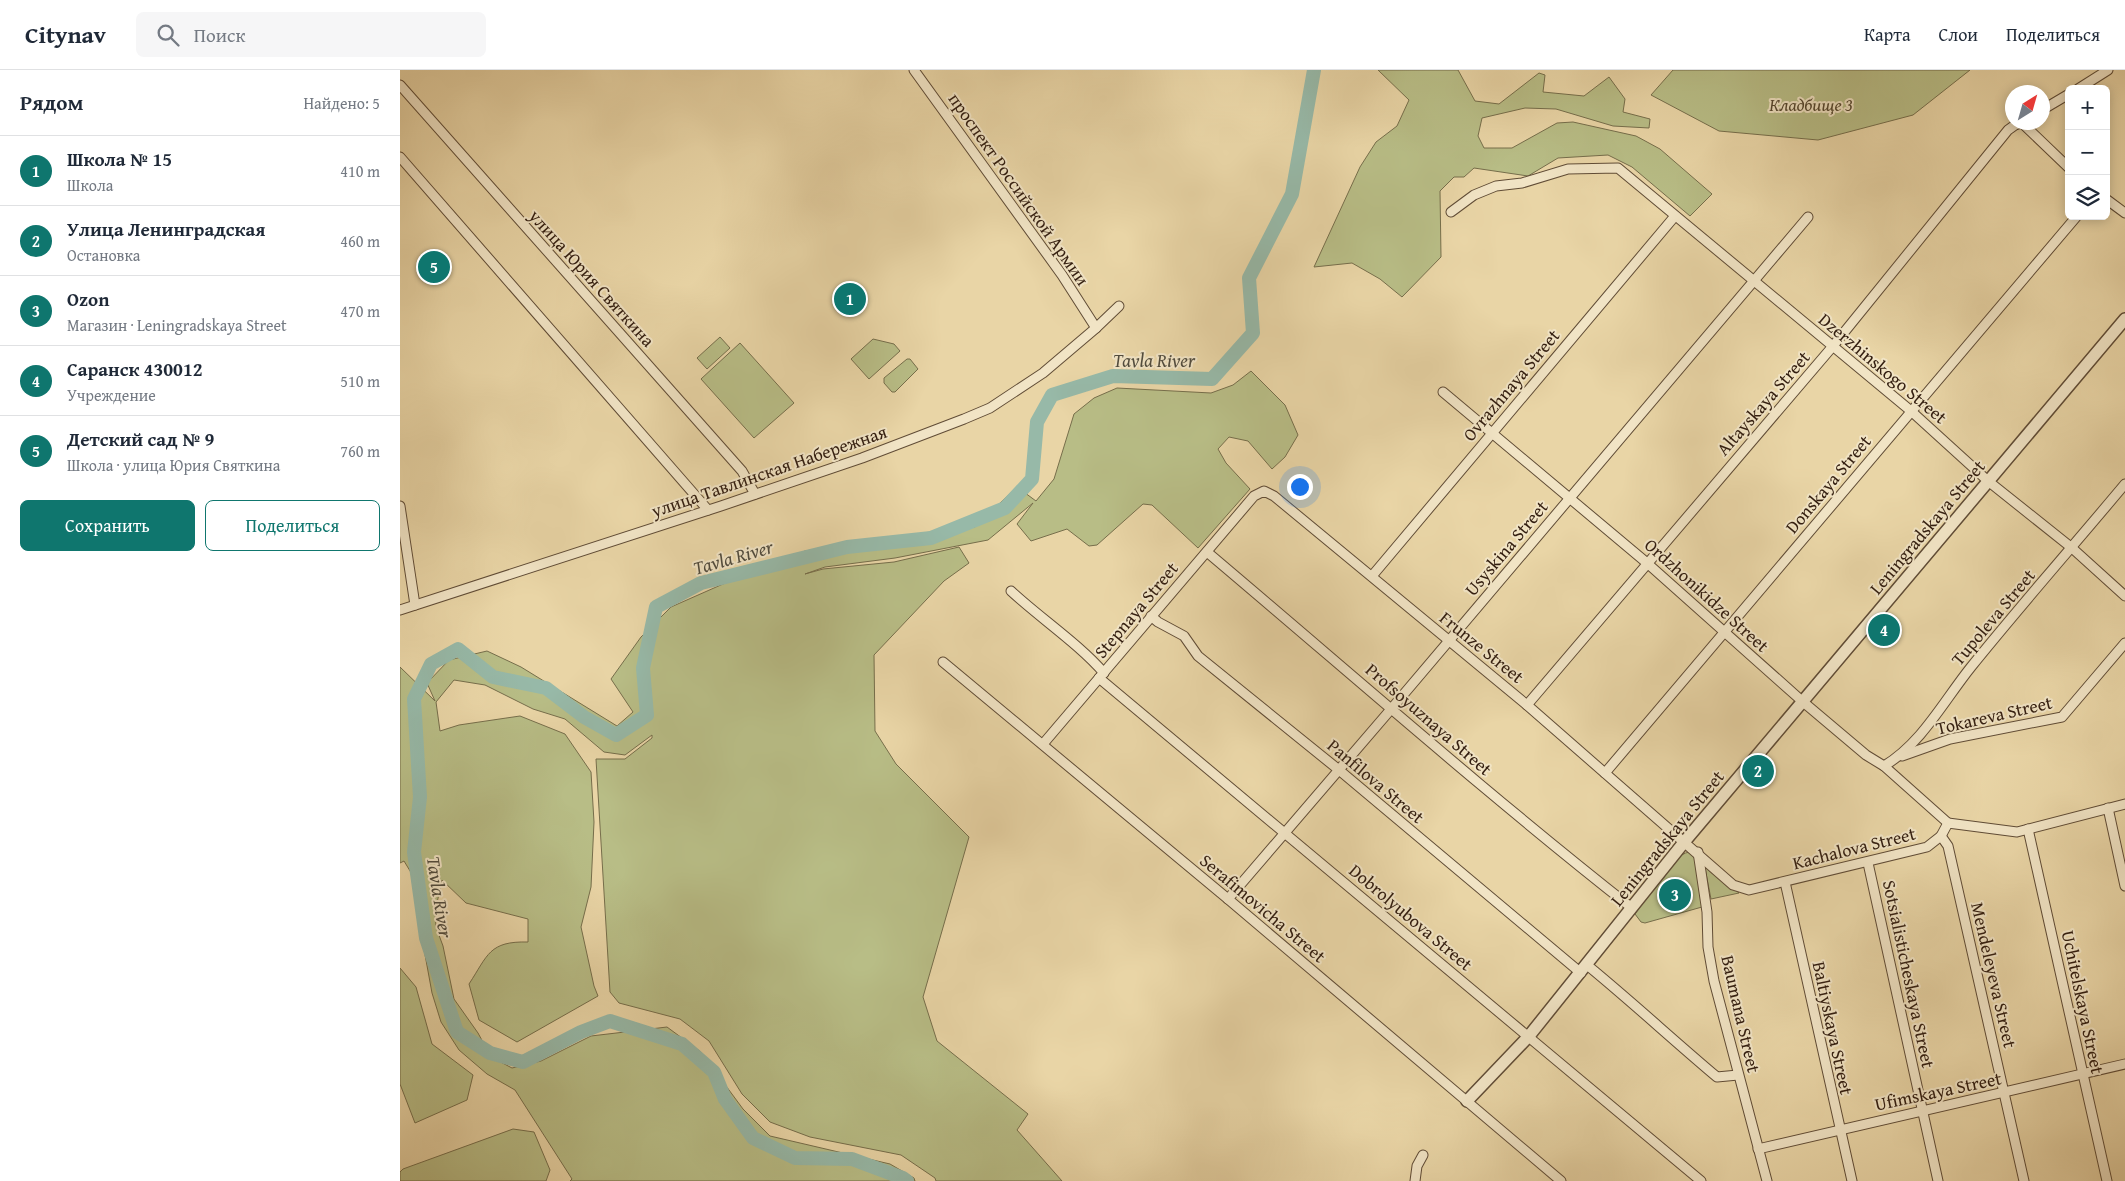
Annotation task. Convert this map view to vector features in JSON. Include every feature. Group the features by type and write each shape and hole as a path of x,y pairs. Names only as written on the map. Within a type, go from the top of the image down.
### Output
{"street":[{"name":"проспект Российской Армии","path":"914,70 1062,275 1096,328"},
{"path":"2084,85 2108,70"},
{"name":"улица Юрия Святкина","path":"400,85 742,471 755,494"},
{"path":"2050,105 2065,96"},
{"name":"Altayskaya Street","path":"1527,705 1833,346 2008,130"},
{"path":"2029,130 2065,164"},
{"path":"400,158 708,510"},
{"name":"Dzerzhinskogo Street","path":"1451,212 1474,195 1496,186 1522,183 1568,169 1618,168 1911,411 1988,481 2072,548 2125,596"},
{"path":"2110,202 2125,213"},
{"name":"Ovrazhnaya Street","path":"1372,576 1675,216"},
{"name":"Usyskina Street","path":"1228,899 1808,217"},
{"name":"Donskaya Street","path":"1605,773 2074,220"},
{"name":"улица Тавлинская Набережная","path":"400,610 862,458 990,408 1043,373 1119,306"},
{"name":"Leningradskaya Street","path":"1467,1101 1529,1036 1685,841 2125,319"},
{"name":"Ordzhonikidze Street","path":"1443,392 1647,563 1802,701 1866,755 1884,766 1948,823"},
{"name":"Tupoleva Street","path":"1884,766 1899,757 1920,736 1970,668 2125,484"},
{"name":"Frunze Street","path":"1254,496 1259,492 1268,492 1527,705 1685,841"},
{"name":"Stepnaya Street","path":"1043,744 1254,496"},
{"path":"400,506 415,605"},
{"name":"Profsoyuznaya Street","path":"1207,552 1392,708 1474,780 1632,908"},
{"name":"Dobrolyubova Street","path":"1011,591 1095,662 1102,676 1284,833 1702,1181"},
{"name":"Panfilova Street","path":"1151,616 1158,622 1184,636 1198,656 1584,969 1628,998 1673,1041 1717,1077 1738,1074"},
{"name":"Tokareva Street","path":"1899,757 1950,739 2062,717 2125,643"},
{"name":"Serafimovicha Street","path":"942,662 1228,899 1560,1181"},
{"path":"1948,823 2017,832 2125,804"},
{"path":"2108,808 2125,886"},
{"name":"Kachalova Street","path":"1685,841 1733,885 1749,890 1868,863 1927,847 1941,836 1948,823"},
{"name":"Uchitelskaya Street","path":"2028,829 2107,1181"},
{"name":"Mendeleyeva Street","path":"1941,836 1948,846 2024,1181"},
{"name":"Baumana Street","path":"1698,852 1708,912 1708,947 1713,973 1767,1181"},
{"name":"Sotsialisticheskaya Street","path":"1868,863 1938,1181"},
{"name":"Baltiyskaya Street","path":"1785,882 1839,1130 1852,1181"},
{"name":"Ufimskaya Street","path":"1758,1149 2004,1094 2125,1064"},
{"path":"1415,1181 1417,1166 1423,1155"}],"green space":[{"path":"1378,70 1458,70 1475,101 1499,104 1539,73 1545,75 1543,92 1584,96 1609,77 1625,99 1623,112 1650,119 1649,128 1613,126 1556,109 1525,108 1482,118 1478,136 1484,148 1512,148 1557,123 1573,122 1636,136 1660,149 1712,194 1690,216 1632,167 1608,155 1558,158 1528,176 1474,168 1464,177 1454,177 1440,191 1441,257 1402,297 1380,279 1352,263 1314,267 1360,167 1376,142 1397,126 1409,100"},
{"name":"Кладбище 3","path":"1673,70 1970,70 1913,115 1818,140 1719,131 1651,95"},
{"path":"720,337 730,348 707,369 697,358"},
{"path":"873,339 894,344 900,351 869,379 851,359"},
{"path":"740,343 794,403 754,438 701,379"},
{"path":"907,359 910,359 918,369 895,392 892,392 884,383 884,378"},
{"path":"1251,371 1285,405 1298,435 1285,457 1272,469 1248,441 1229,437 1218,449 1226,463 1250,489 1198,548 1152,505 1143,504 1097,545 1089,546 1067,529 1031,541 1017,524 1033,503 988,540 895,558 825,567 805,574 823,569 894,562 959,547 969,563 944,581 874,655 875,731 896,764 969,837 923,997 937,1041 1028,1114 1017,1130 1062,1181 936,1181 935,1178 901,1155 810,1137 770,1122 742,1094 709,1041 680,1019 619,1003 610,992 596,759 625,759 652,738 652,735 625,755 604,752 565,719 533,709 485,685 454,680 436,702 440,731 459,725 520,716 565,734 591,772 594,822 591,887 581,927 598,996 517,1042 479,1020 469,984 486,958 497,947 515,942 528,942 528,919 466,903 442,880 435,912 436,927 443,946 454,999 478,1033 491,1057 512,1068 541,1061 591,1036 667,1027 701,1052 743,1109 770,1136 890,1164 914,1178 915,1181 570,1181 572,1179 515,1090 487,1074 459,1050 441,1022 432,993 415,900 424,894 404,861 400,863 400,667 435,701 427,683 449,660 487,651 521,667 617,726 633,712 611,679 641,637 671,607 805,551 975,527 1017,487 1036,501 1054,479 1074,414 1094,398 1117,388 1211,393 1233,385"},
{"path":"1689,852 1696,859 1704,902 1702,907 1645,923 1641,922 1635,914 1652,888 1675,861"},
{"path":"1704,863 1739,893 1711,899"},
{"path":"400,968 416,987 432,1044 473,1075 467,1100 415,1123 400,1084"},
{"path":"513,1129 534,1132 550,1170 546,1181 400,1181 400,1172 403,1169"}],"waterway":[{"name":"Tavla River","path":"907,1181 852,1159 795,1158 753,1138 725,1099 714,1072 682,1044 610,1021 581,1032 523,1062 490,1053 457,1032 426,938 414,852 420,797 414,699 431,664 458,649 493,677 546,688 584,717 616,735 647,715 643,668 656,607 701,583 847,547 931,538 1005,508 1032,479 1037,422 1052,395 1113,376 1212,379 1253,333 1249,278 1292,194 1314,70"}],"place":[{"name":"Детский сад № 9","path":"434,267"},
{"name":"Школа № 15","path":"850,299"},
{"name":"Саранск 430012","path":"1884,630"},
{"name":"Улица Ленинградская","path":"1758,771"},
{"name":"Ozon","path":"1675,895"}]}
